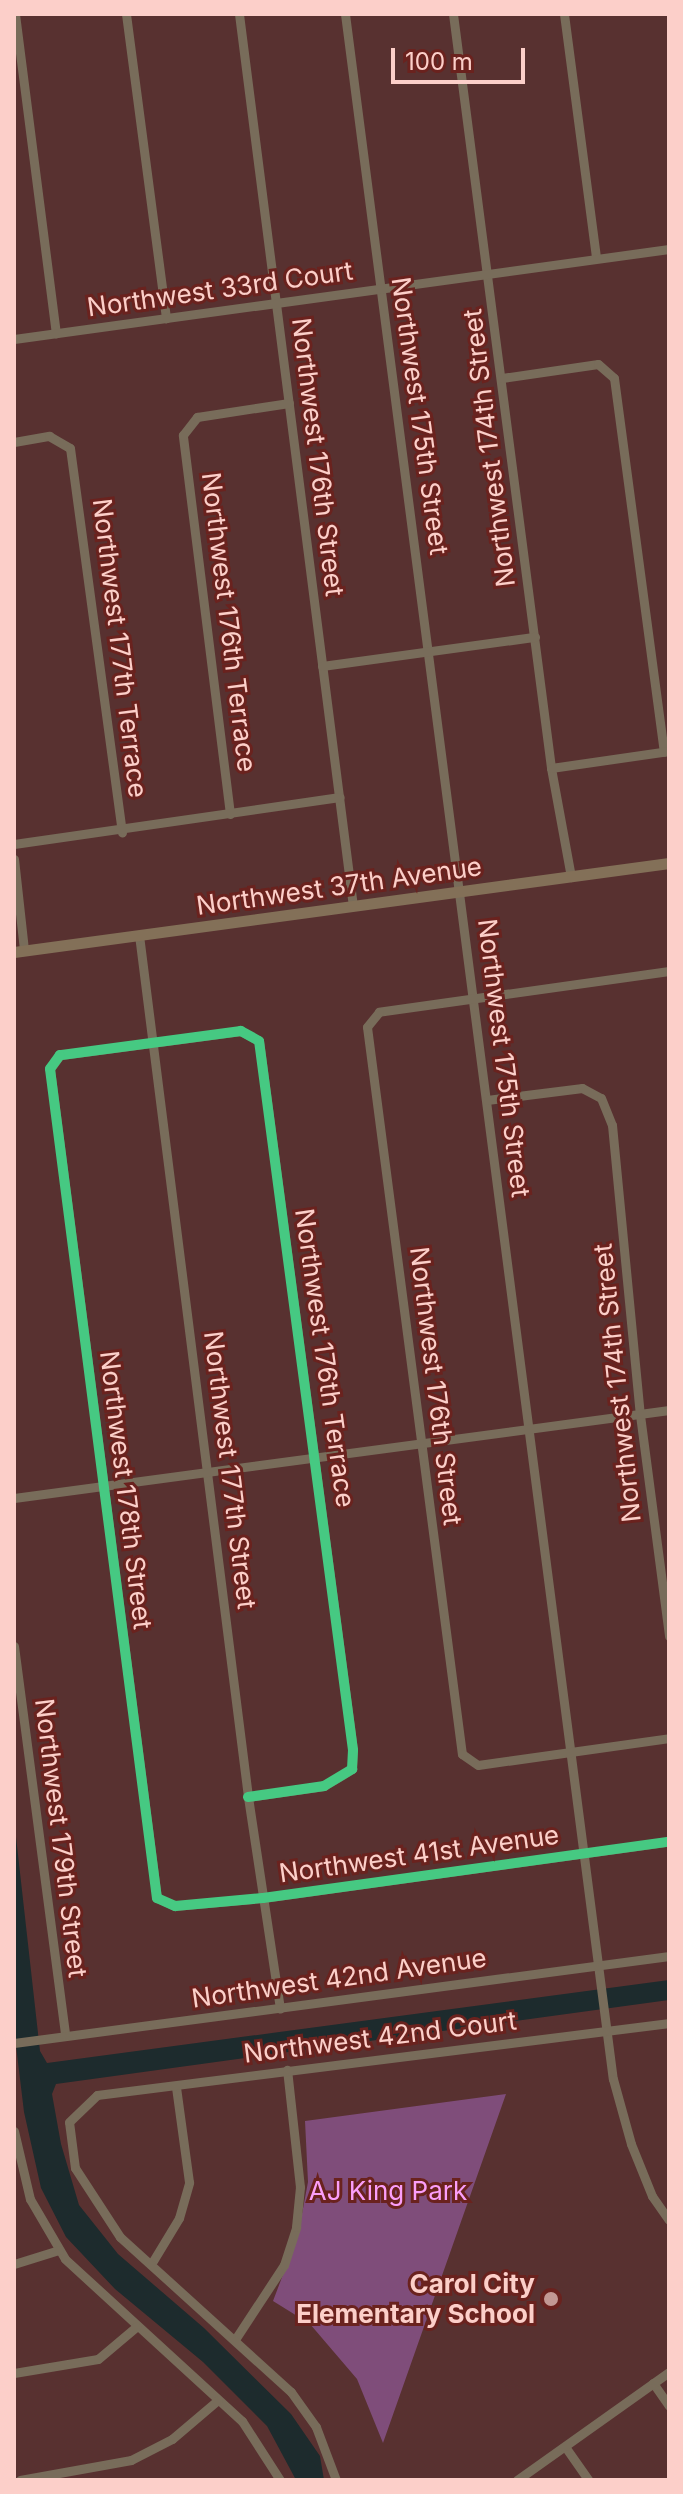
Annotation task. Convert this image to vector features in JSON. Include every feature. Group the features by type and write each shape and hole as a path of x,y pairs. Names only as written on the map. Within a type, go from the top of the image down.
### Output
{"main road":[{"name":"Northwest 37th Avenue","path":"19,951 669,863"}],"street":[{"path":"15,14 56,333"},
{"path":"126,14 166,318"},
{"name":"Northwest 176th Street","path":"239,14 353,906"},
{"name":"Northwest 175th Street","path":"345,14 587,1854 613,2079 631,2144 652,2196 669,2220"},
{"name":"Northwest 174th Street","path":"453,14 491,275 551,768 571,877"},
{"path":"564,14 596,258"},
{"name":"Northwest 33rd Court","path":"14,339 669,249"},
{"path":"502,378 598,364 614,378 666,752 551,768"},
{"name":"Northwest 176th Terrace","path":"230,814 183,435 197,417 289,403"},
{"name":"Northwest 177th Terrace","path":"14,442 49,436 70,448 122,832"},
{"path":"322,666 535,637"},
{"path":"14,844 122,832 340,797"},
{"path":"14,859 19,951"},
{"name":"Northwest 177th Street","path":"139,935 248,1797 280,2009"},
{"path":"474,998 669,971"},
{"name":"Northwest 176th Street","path":"474,998 373,1017 367,1027 459,1745 467,1761 478,1765 573,1754"},
{"name":"Northwest 176th Terrace","path":"153,1042 241,1031 259,1041 345,1681 352,1769 324,1786 248,1797"},
{"name":"Northwest 178th Street","path":"153,1042 60,1055 50,1069 157,1898 175,1906"},
{"name":"Northwest 174th Street","path":"487,1100 582,1088 601,1098 612,1125 640,1415 669,1636"},
{"path":"14,1498 669,1410"},
{"name":"Northwest 179th Street","path":"14,1646 65,2036"},
{"path":"573,1754 669,1738"},
{"name":"Northwest 41st Avenue","path":"175,1906 263,1898 669,1842"},
{"name":"Northwest 42nd Avenue","path":"14,2043 669,1956"},
{"name":"Northwest 42nd Court","path":"153,2261 120,2237 75,2168 69,2122 97,2095 669,2023"},
{"path":"236,2338 284,2265 296,2227 300,2187 287,2070"},
{"path":"176,2087 189,2182 179,2218 153,2261 291,2392 316,2427 336,2480"},
{"path":"14,2131 16,2159 30,2199 59,2250 258,2441 280,2480"},
{"path":"14,2264 59,2250"},
{"path":"14,2373 98,2359 136,2327"},
{"path":"517,2480 669,2372"},
{"path":"653,2383 669,2406"},
{"path":"20,2480 131,2460 172,2439 218,2400"},
{"path":"566,2448 588,2480"}],"green space":[{"name":"AJ King Park","path":"506,2094 383,2443 357,2379 310,2324 273,2301 298,2235 308,2182 305,2121"}],"shaded area":[{"path":"14,1819 40,2051 47,2063 669,1980 669,2000 56,2084 52,2094 61,2144 79,2205 118,2254 204,2328 291,2414 320,2456 324,2480 296,2480 267,2426 203,2362 115,2289 66,2237 41,2188 24,2112 14,2029"}],"cycle path":[{"path":"248,1797 324,1786 352,1769 353,1750 259,1041 241,1031 60,1055 50,1069 157,1898 175,1906 263,1898 669,1842"}],"place":[{"name":"Carol City Elementary School","path":"551,2299"}]}
